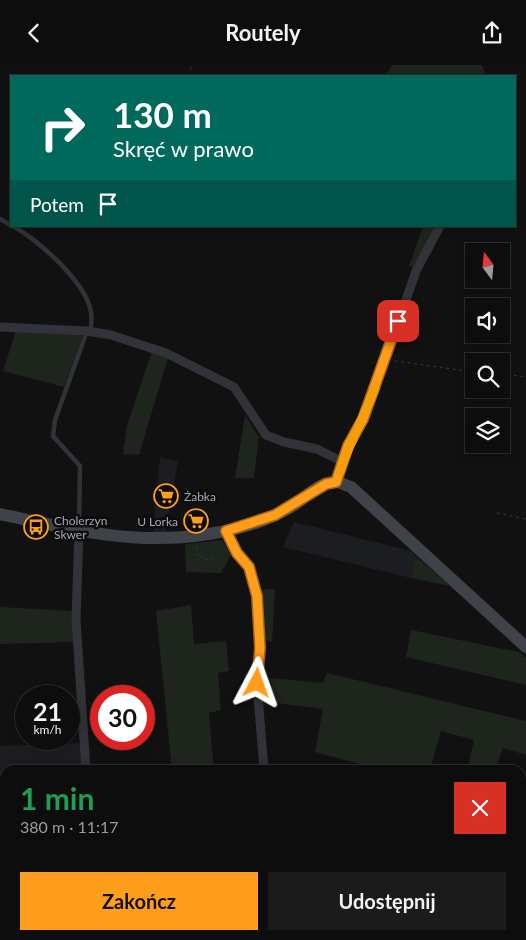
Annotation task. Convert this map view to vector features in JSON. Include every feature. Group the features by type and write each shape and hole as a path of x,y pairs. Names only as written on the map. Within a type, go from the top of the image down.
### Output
{"street":[{"path":"336,482 348,446 363,419 386,359 416,271 439,227"},
{"path":"0,327 89,331 111,335 166,353 234,387 249,406 266,435 332,455 343,462"},
{"path":"0,514 79,530 154,539 195,537 226,531 275,515 326,484 336,482 351,487 526,647"},
{"path":"79,530 76,619 86,765"},
{"path":"226,531 237,553 249,567 257,596 260,648 257,683 264,765"}],"lane":[{"path":"14,227 28,235 51,255 81,290 91,311 89,331 55,420 53,436 80,466 79,530"}],"path":[{"path":"386,359 465,371"},
{"path":"510,375 526,377"},
{"path":"498,513 526,519"},
{"path":"196,541 198,556 202,556 202,559 214,559"}],"shaded area":[{"path":"392,65 482,65 486,75 386,75"},
{"path":"423,227 436,227 416,268 409,266"},
{"path":"16,330 79,334 82,337 64,387 3,371"},
{"path":"152,351 168,358 139,455 123,454 127,426"},
{"path":"245,415 259,437 254,478 235,478"},
{"path":"160,457 178,462 165,533 153,532"},
{"path":"294,522 411,551 418,558 415,561 411,578 283,547"},
{"path":"222,540 232,553 221,573 186,572 185,544"},
{"path":"418,558 450,586 411,578 415,561"},
{"path":"275,589 272,642 264,640 258,590"},
{"path":"191,605 194,644 226,641 229,671 218,673 221,710 209,713 214,765 171,765 156,611"},
{"path":"0,607 72,611 74,642 0,644"},
{"path":"411,630 519,652 526,658 526,685 406,657"},
{"path":"327,673 526,721 526,755 503,748 497,765 468,765 474,740 441,731 431,765 363,765 315,752 323,709 261,701 260,677 323,683"},
{"path":"80,743 82,765 0,765 0,746 15,745 15,750 80,750"}],"slow traffic":[{"path":"340,472 348,446 363,419 375,388"}],"place":[{"name":"Żabka","path":"166,496"},
{"name":"U Lorka","path":"196,521"},
{"name":"Cholerzyn Skwer","path":"36,527"}],"route":[{"path":"257,683 260,648 257,596 249,567 237,553 226,531 275,515 326,484 336,482 348,446 363,419 374,391 390,349 398,321"}]}
